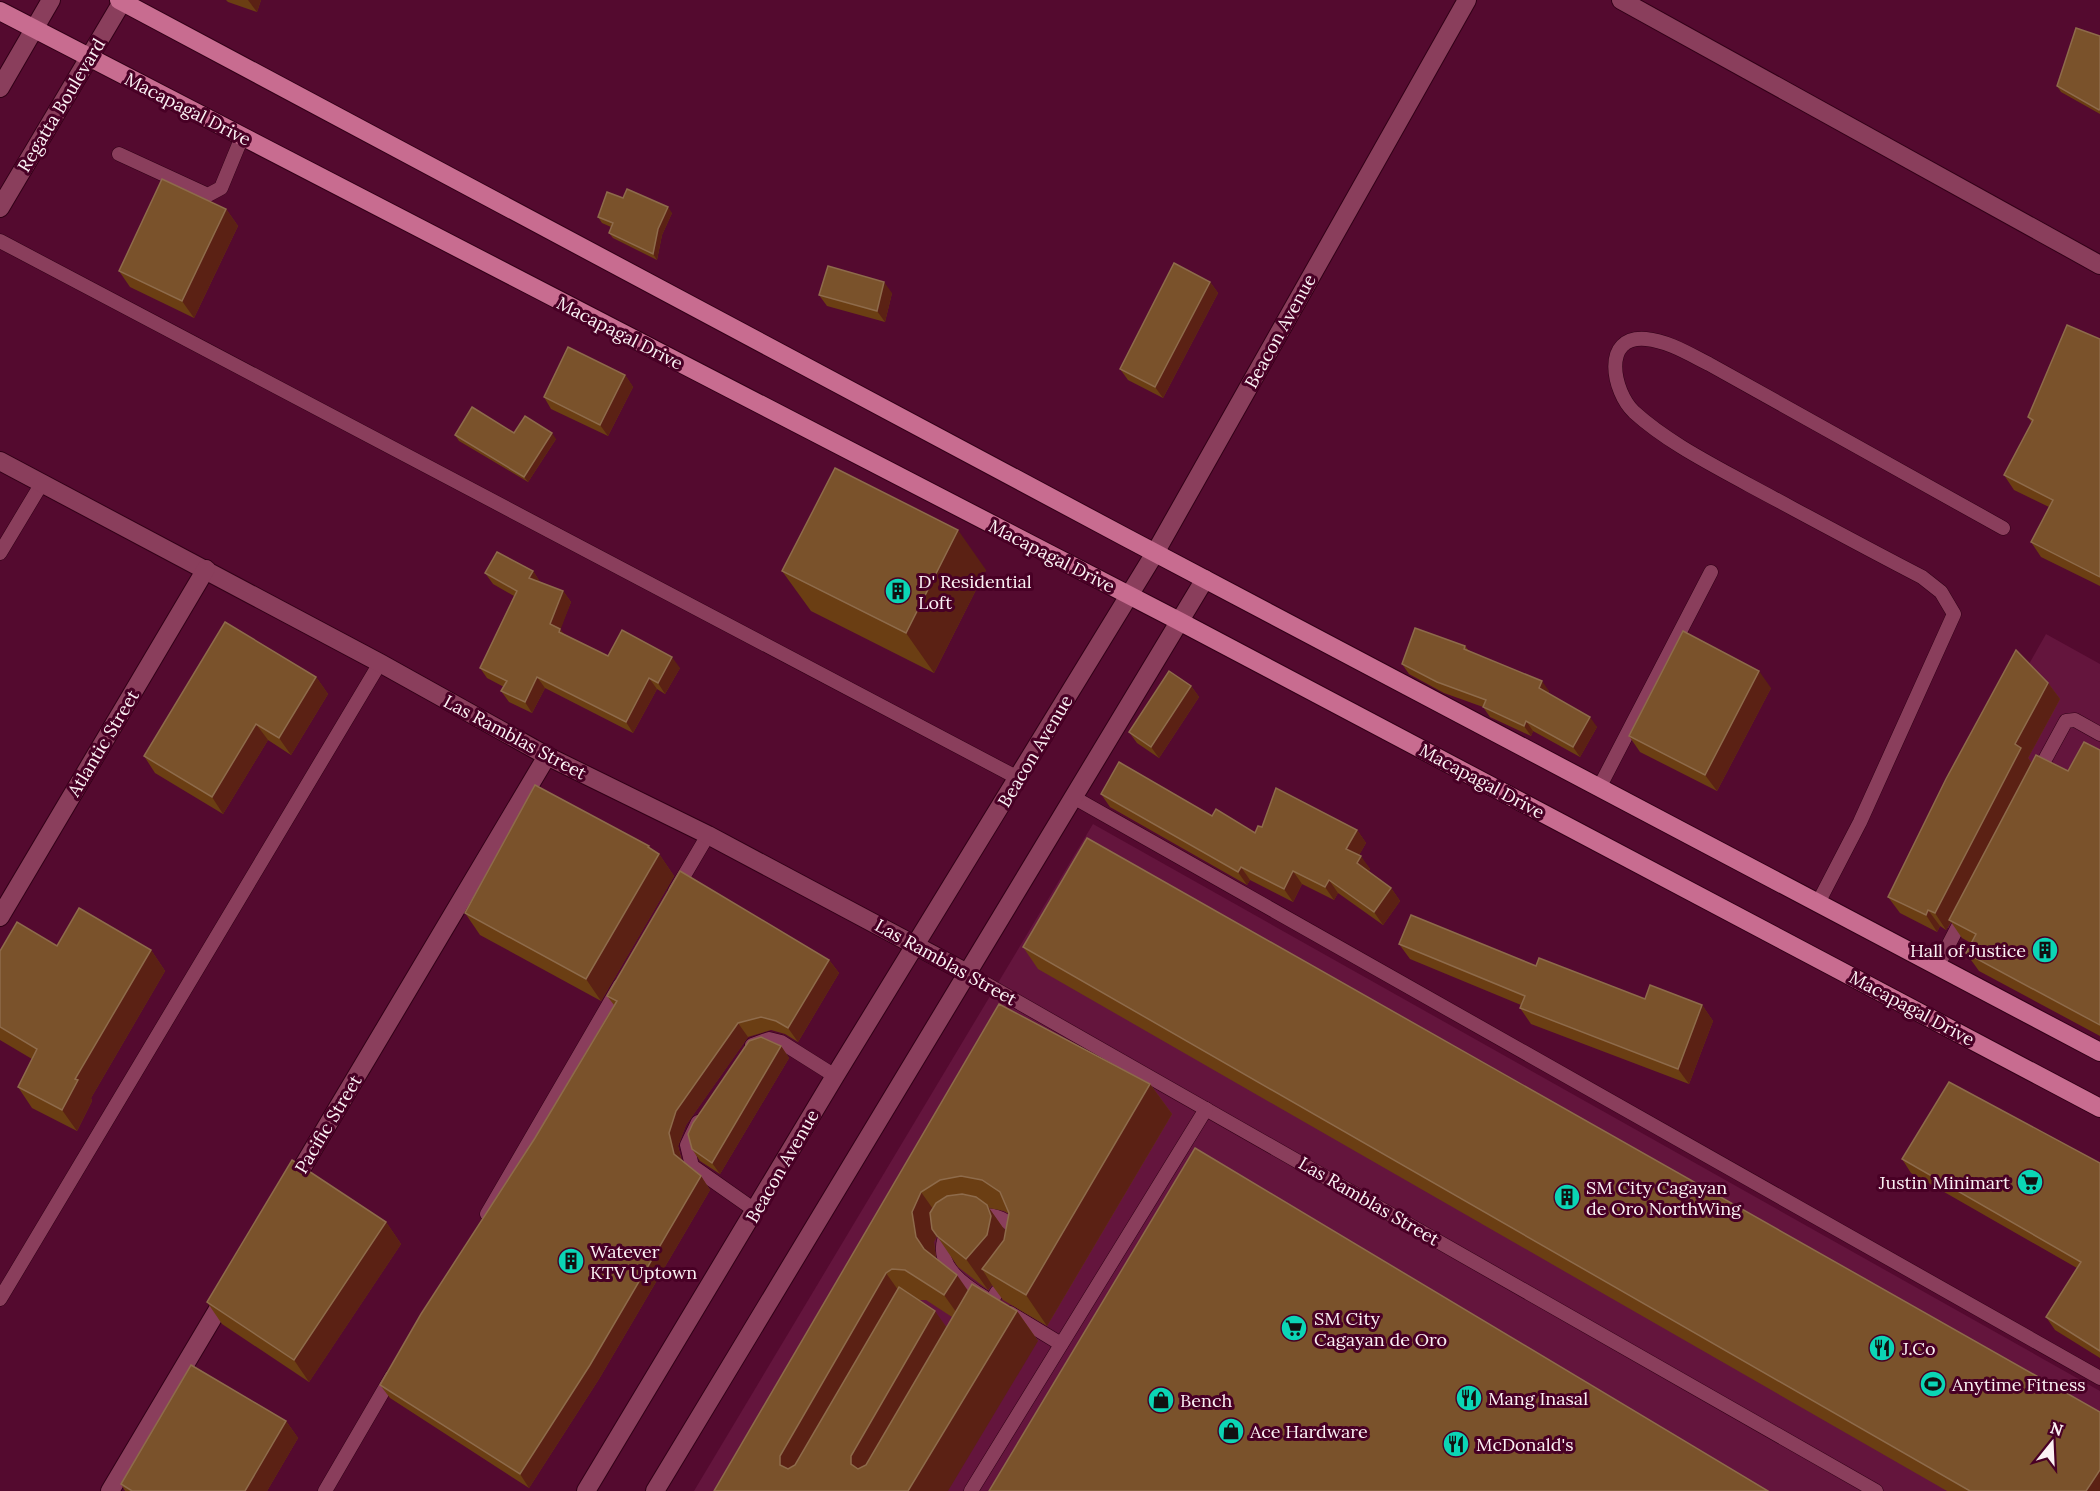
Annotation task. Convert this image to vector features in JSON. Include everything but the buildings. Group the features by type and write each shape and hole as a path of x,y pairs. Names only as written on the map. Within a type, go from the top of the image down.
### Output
{"main road":[{"path":"121,1 1155,553 2100,1052"},
{"name":"Macapagal Drive","path":"0,11 1179,621 2100,1107"}],"street":[{"path":"0,88 51,0"},
{"name":"Beacon Avenue","path":"586,1491 835,1076 917,946 1155,553 1467,0"},
{"path":"1621,0 2100,265"},
{"name":"Regatta Boulevard","path":"0,208 121,1"},
{"name":"Las Ramblas Street","path":"0,461 206,569 547,756 708,835 967,973"},
{"name":"Atlantic Street","path":"0,917 206,569"},
{"path":"655,1491 1205,579"},
{"name":"Pacific Street","path":"280,1205 547,756"},
{"path":"110,1491 237,1277"}],"lane":[{"path":"119,154 208,195 221,188 242,137"},
{"path":"0,241 1018,778"},
{"path":"1818,903 1860,822 1954,614 1941,592 1922,577 1723,470 1662,433 1632,411 1615,381 1614,365 1620,347 1630,341 1643,338 1663,342 1709,363 2003,528"},
{"path":"0,553 42,483"},
{"path":"1599,788 1711,572"},
{"path":"0,1299 380,663"},
{"path":"2031,786 2066,721 2075,720 2100,734"},
{"path":"1073,797 2100,1378"},
{"path":"666,907 708,835"},
{"path":"1937,967 1970,903"},
{"path":"481,1224 630,968"},
{"name":"Las Ramblas Street","path":"967,973 1876,1491"},
{"path":"745,1054 751,1045 769,1039 835,1076"},
{"path":"970,1491 1206,1109"},
{"path":"706,1111 693,1130 687,1145 692,1166 756,1211"},
{"path":"978,1324 997,1292 1008,1283 1020,1256 1015,1228 1001,1218 984,1214 960,1220 946,1233 943,1248 945,1264 968,1288 1061,1344"},
{"path":"325,1491 397,1368"}],"shaded area":[{"path":"2046,634 2100,664 2100,799 1984,948 1896,899"},
{"path":"1093,824 2100,1391 2100,1491 694,1491"}],"place":[{"name":"D' Residential Loft","path":"898,591"},
{"name":"Hall of Justice","path":"2045,950"},
{"name":"Justin Minimart","path":"2030,1182"},
{"name":"SM City Cagayan de Oro NorthWing","path":"1567,1197"},
{"name":"Watever KTV Uptown","path":"571,1261"},
{"name":"SM City Cagayan de Oro","path":"1294,1328"},
{"name":"J.Co","path":"1882,1348"},
{"name":"Anytime Fitness","path":"1933,1384"},
{"name":"Mang Inasal","path":"1469,1398"},
{"name":"Bench","path":"1161,1400"},
{"name":"Ace Hardware","path":"1231,1431"},
{"name":"McDonald's","path":"1456,1444"}]}
